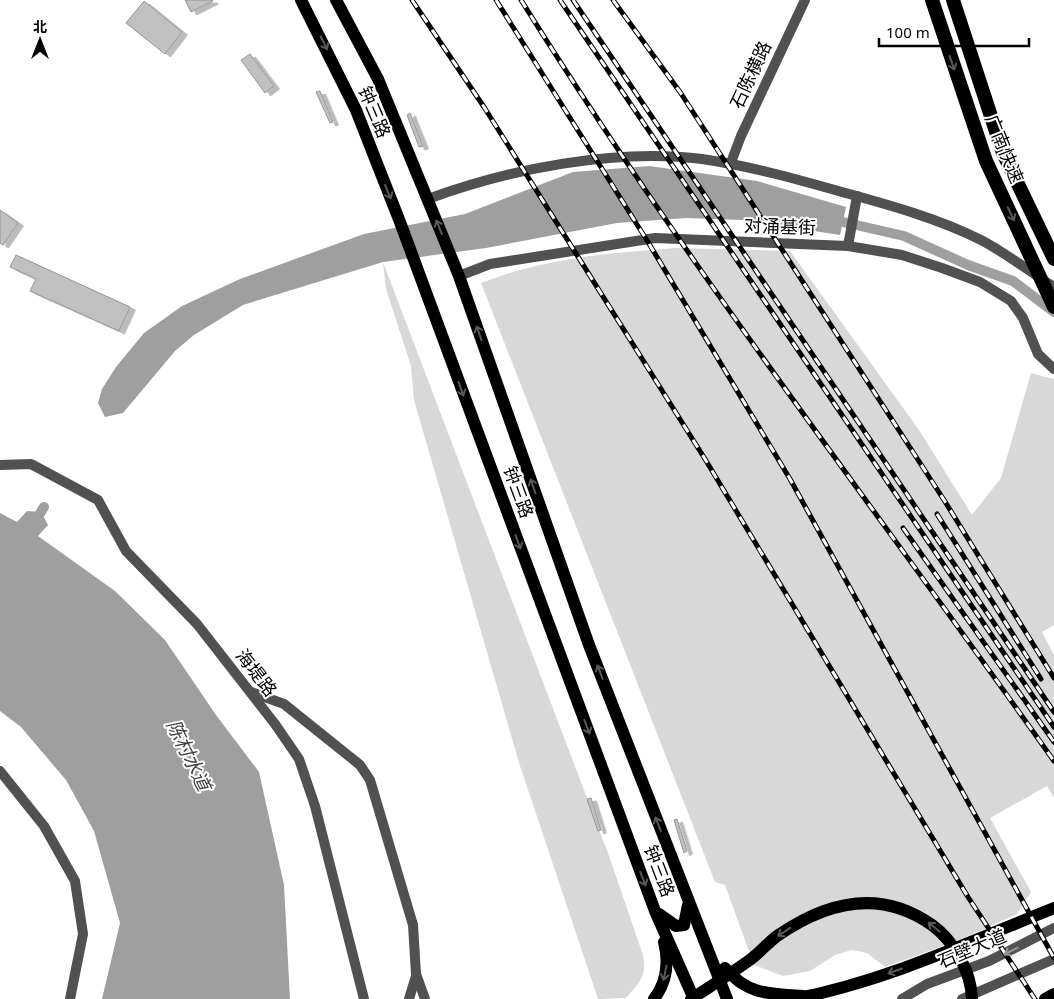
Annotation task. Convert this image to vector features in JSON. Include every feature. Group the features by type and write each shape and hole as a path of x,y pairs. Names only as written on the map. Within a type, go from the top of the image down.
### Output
{"highway":[{"name":"广南快速","path":"932,0 986,161 1054,307"},
{"name":"广南快速","path":"953,0 1002,153 1054,259"}],"main road":[{"name":"钟三路","path":"301,0 356,110 400,222 655,911 693,999"},
{"name":"钟三路","path":"336,0 378,79 459,276 589,645 688,904 708,947 727,999"},
{"path":"693,999 800,922 838,906 866,902 903,910 923,918 938,929 960,958 967,974 972,999"},
{"path":"655,911 666,921 676,926 684,925 688,904"},
{"path":"708,947 731,975 742,985 770,994 799,998 861,982 934,958 1054,908"},
{"path":"654,999 660,991 666,972 667,956 655,911"},
{"path":"1045,999 1054,994"}],"street":[{"name":"石陈横路","path":"730,165 741,136 805,0"},
{"path":"428,199 453,190 579,160 683,159 730,165 797,179 945,223 983,241 1054,287"},
{"path":"848,243 856,196"},
{"name":"对涌基街","path":"459,276 490,264 655,238 848,243 902,255 942,268 980,282 1011,301 1023,318 1038,354 1054,370"},
{"name":"海堤路","path":"0,465 32,464 98,500 126,551 197,624 299,759 314,806 364,999"},
{"path":"250,692 284,704 360,764 370,780 413,925 416,974 421,999"},
{"path":"0,771 44,826 75,881 83,934 70,999"},
{"name":"石壁大道","path":"902,999 927,984 989,961 1054,928"},
{"path":"962,999 1054,959"},
{"path":"409,999 416,974"},
{"path":"416,974 425,999"}],"shaded area":[{"path":"676,248 790,251 919,430 972,515 1001,478 1031,373 1054,379 1054,625 1042,632 1054,655 1054,798 1047,786 990,818 1031,892 1017,914 959,940 885,967 867,953 852,950 835,955 810,971 783,976 754,965 725,885 715,882 481,283 553,262 625,252"},
{"path":"383,262 608,853 642,952 644,972 636,987 626,998 598,999 520,766 414,400 411,366 386,289"}],"water":[{"path":"649,166 757,181 846,207 840,235 742,220 686,218 617,223 486,248 383,262 243,305 194,335 175,351 123,413 105,417 98,403 102,389 116,367 144,333 182,306 240,279 364,234 465,214 573,172"},
{"name":"陈村水道","path":"27,511 41,512 48,525 38,536 115,591 165,640 216,715 259,772 284,885 290,999 102,999 120,923 94,831 66,780 21,727 0,711 0,513 17,522"}],"building":[{"path":"185,0 212,0 213,1 191,12"},
{"path":"144,1 182,32 165,54 126,23"},
{"path":"250,54 274,86 265,93 241,60"},
{"path":"320,91 333,122 330,123 316,92"},
{"path":"410,113 423,146 419,147 407,115"},
{"path":"0,210 18,223 3,245 0,243"},
{"path":"16,255 130,307 119,331 30,291 36,279 10,267"},
{"path":"591,798 601,830 598,831 587,799"},
{"path":"677,819 687,851 684,853 674,820"}],"waterway":[{"path":"830,219 904,236 968,265 1013,281 1054,312"},
{"path":"34,523 44,507"}],"railway":[{"path":"412,0 484,107 705,459 968,897 1035,999"},
{"path":"496,0 648,242 790,479 1054,958"},
{"path":"521,0 648,194 715,290 1054,761"},
{"path":"560,0 1054,727"},
{"path":"573,0 1054,712"},
{"path":"613,0 680,92 944,500 1054,678"},
{"path":"937,514 1041,679"},
{"path":"903,528 1054,742"}]}
